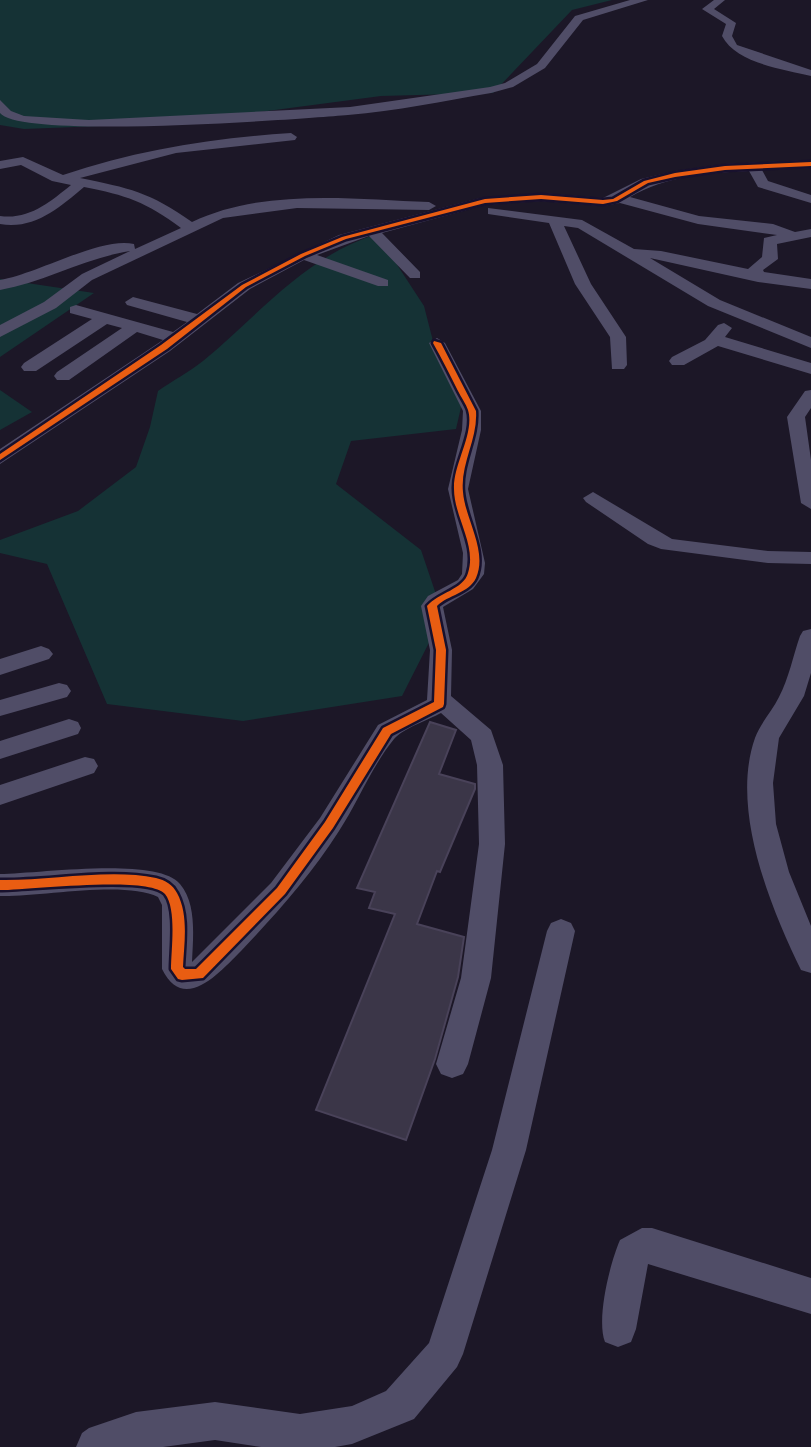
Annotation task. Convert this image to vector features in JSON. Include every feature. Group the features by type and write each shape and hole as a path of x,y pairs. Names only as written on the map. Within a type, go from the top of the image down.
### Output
{"street":[{"path":"0,104 7,114 22,120 89,124 350,111 491,90 509,85 541,66 579,18 607,7 643,0"},
{"path":"720,0 706,9 731,23 727,36 733,47 767,61 811,73"},
{"path":"65,179 105,164 192,145 291,137"},
{"path":"0,165 35,155 12,147"},
{"path":"20,161 42,173 148,198 189,227"},
{"path":"0,458 176,338 244,286 303,255 371,230 485,201 532,197 595,202 618,198 656,179 753,167 811,164"},
{"path":"753,167 763,184 811,199"},
{"path":"0,220 22,221 52,205 81,183"},
{"path":"618,198 698,220 773,228 790,235"},
{"path":"0,332 50,305 87,277 189,227 231,212 296,205 460,208 554,219 589,227 714,303 811,343"},
{"path":"554,219 583,284 618,337 618,365"},
{"path":"371,230 415,275"},
{"path":"758,277 755,268 770,259 767,243 790,235 811,233"},
{"path":"0,285 103,250 147,246"},
{"path":"631,251 691,260 758,277 811,284"},
{"path":"303,255 383,283"},
{"path":"133,302 199,320"},
{"path":"76,310 176,338"},
{"path":"678,360 699,352 714,340 738,312"},
{"path":"30,367 105,318"},
{"path":"63,376 135,326"},
{"path":"714,340 811,369"},
{"path":"0,885 105,880 159,884 169,890 176,908 177,969 182,975 199,974 281,891 329,825 387,731 400,722 436,708 440,699 441,650 432,606 468,582 474,571 472,549 458,492 460,462 474,421 472,411 437,343"},
{"path":"811,396 796,417 802,464 811,503"},
{"path":"593,498 655,540 668,545 768,557 811,558"},
{"path":"811,636 792,696 766,738 760,783 763,824 775,872 798,898 811,961"},
{"path":"0,667 41,654"},
{"path":"0,708 59,691"},
{"path":"440,699 482,736 490,765 492,844 476,978 452,1064"},
{"path":"0,750 69,728"},
{"path":"0,795 85,766"},
{"path":"96,1447 136,1431 215,1421 300,1433 352,1425 400,1405 443,1354 509,1150 561,931"},
{"path":"618,1329 632,1252 642,1246 652,1246 811,1296"}],"green space":[{"path":"0,0 612,0 572,10 493,93 381,96 176,123 24,129 0,125"},
{"path":"377,234 424,306 434,345 462,403 456,429 351,441 336,484 421,550 443,615 402,696 243,721 107,704 47,564 0,553 0,540 78,511 136,467 150,427 158,391 203,361 305,272 351,244"},
{"path":"0,279 94,293 0,357"},
{"path":"0,390 32,412 0,430"}],"building":[{"path":"430,722 456,730 439,774 475,784 475,789 440,872 437,871 417,924 464,937 458,977 435,1059 406,1140 316,1110 395,914 369,908 375,892 357,888"}],"cycle path":[{"path":"0,458 164,347 244,286 303,255 344,238 485,201 541,197 603,202 615,200 646,182 675,175 725,168 811,164"},
{"path":"0,885 114,880 156,883 168,889 176,905 177,969 182,975 199,974 281,891 329,825 387,731 439,704 441,650 432,606 470,580 474,553 458,489 472,430 472,411 437,343"}]}
